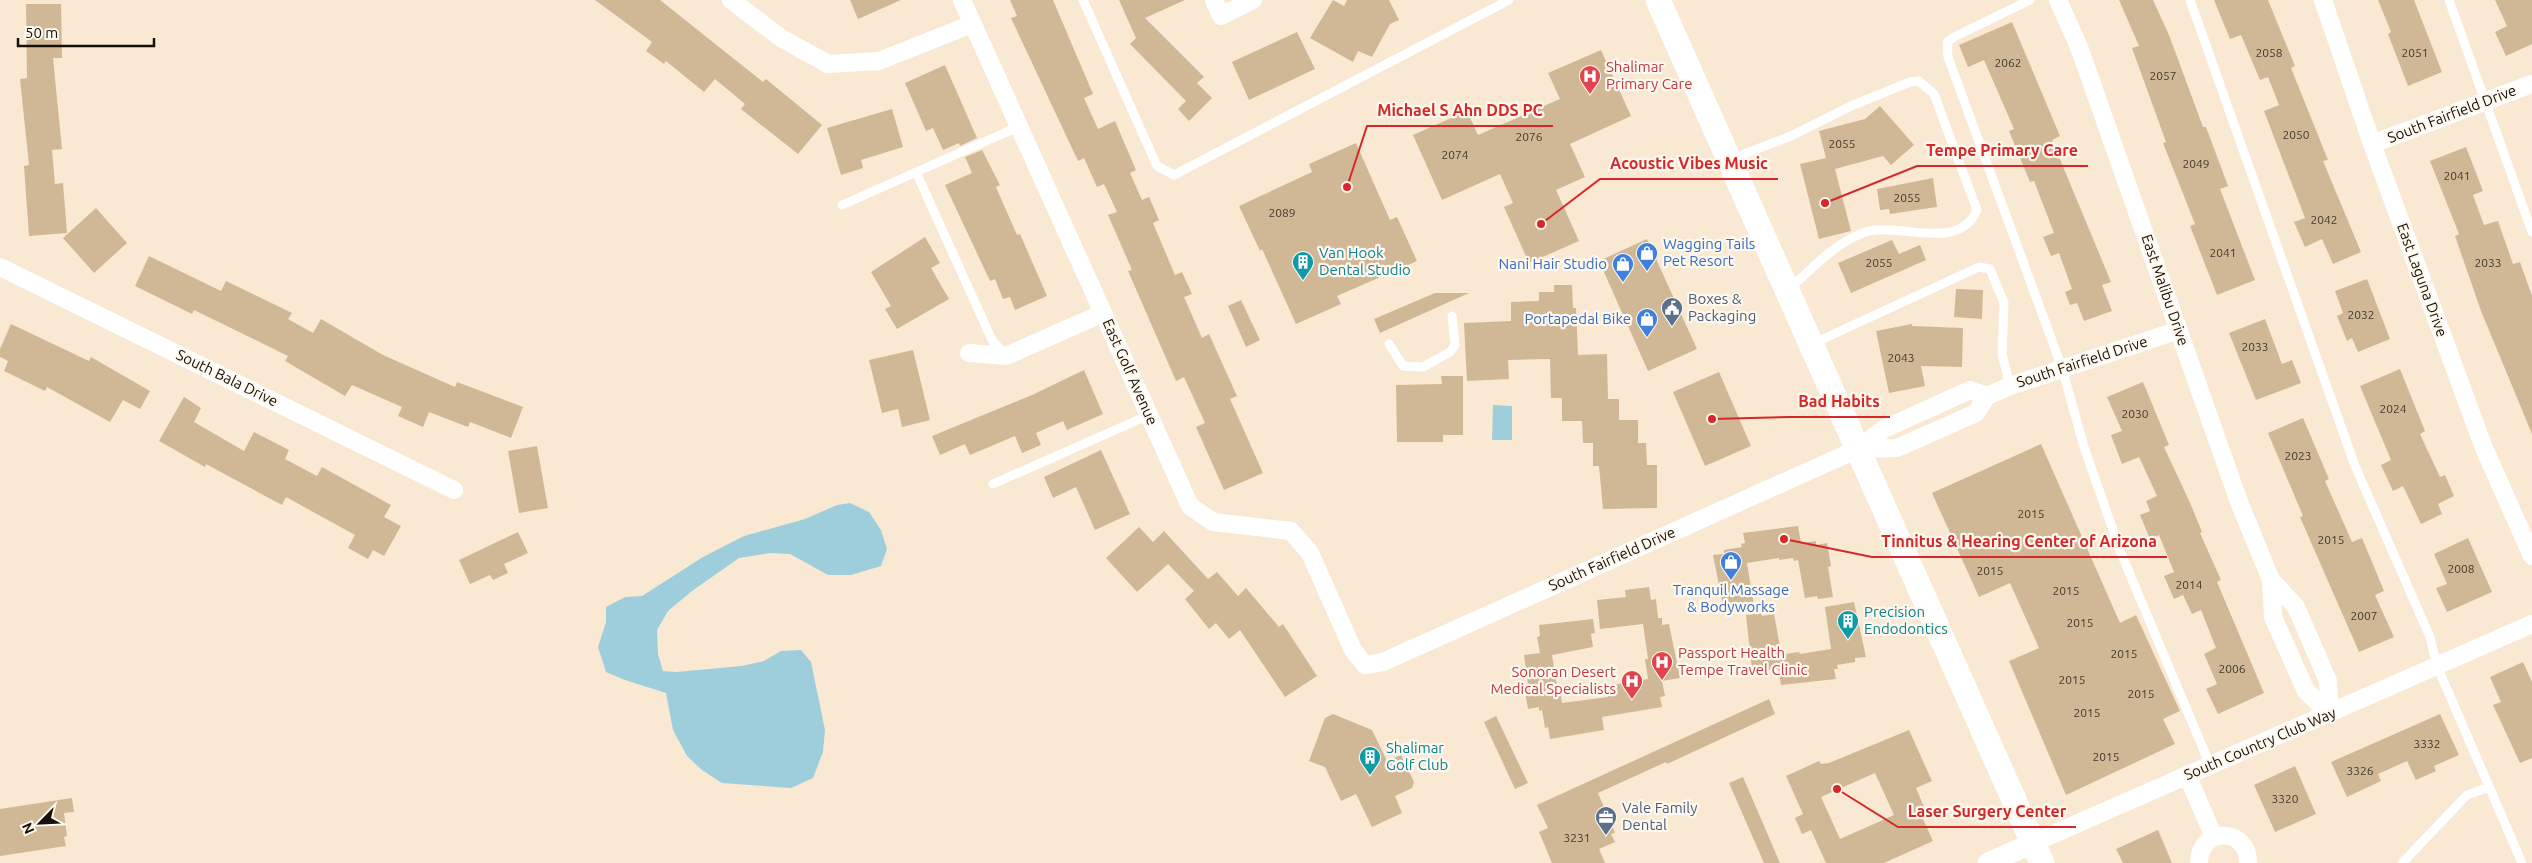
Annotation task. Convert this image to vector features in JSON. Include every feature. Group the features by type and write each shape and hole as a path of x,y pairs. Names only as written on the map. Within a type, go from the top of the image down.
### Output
{"main road":[{"path":"1658,0 2038,853"}],"street":[{"path":"731,0 781,38 828,64 879,61 972,24"},
{"name":"East Golf Avenue","path":"962,0 1190,506 1213,522 1291,531 1310,553 1354,650 1365,665"},
{"path":"1218,8 1253,0"},
{"name":"East Malibu Drive","path":"2058,0 2079,47 2239,502 2271,580 2274,617 2306,690 2330,714"},
{"name":"East Laguna Drive","path":"2323,0 2372,144 2484,448 2532,556"},
{"name":"South Fairfield Drive","path":"2372,144 2532,84"},
{"name":"South Bala Drive","path":"0,267 454,490"},
{"path":"969,353 1006,356 1104,313"},
{"name":"South Fairfield Drive","path":"1858,449 1897,448 1976,413 1987,396 2010,386 2179,330"},
{"name":"South Fairfield Drive","path":"1365,665 1383,662 1858,449 1884,429 1970,390 1987,396"},
{"name":"East Malibu Drive","path":"2271,580 2296,607 2328,681 2330,714"},
{"name":"South Country Club Way","path":"1988,863 2038,853 2186,775 2330,714 2532,624"},
{"path":"2186,775 2214,837"},
{"path":"2199,863 2202,848 2214,837 2230,836 2238,840 2248,853 2248,863"}],"lane":[{"path":"1083,0 1157,166 1174,175 1510,0"},
{"path":"2030,0 1954,36 1948,42 1948,57 2062,368 2084,447 2121,553 2210,765"},
{"path":"2190,0 2355,466 2430,637 2437,666 2522,863"},
{"path":"2450,0 2532,232"},
{"path":"1729,160 1791,136 1852,106 1910,82 1919,81 1934,94 1977,210 1974,217 1957,230 1944,233 1914,233 1886,229 1862,233 1844,242 1829,253 1788,291"},
{"path":"842,205 1020,126"},
{"path":"916,172 992,340 1006,356"},
{"path":"1811,344 1979,267 1990,269 2004,302 2002,354 2010,386"},
{"path":"1389,344 1403,366 1423,367 1450,352 1455,344 1452,316"},
{"path":"993,484 1149,415"},
{"path":"2402,863 2467,796 2489,787"}],"water":[{"path":"1493,405 1512,406 1512,440 1492,440"},
{"path":"850,503 869,512 881,530 887,549 881,566 851,575 828,575 790,554 770,553 739,558 692,591 668,611 657,630 658,654 663,671 676,672 742,666 764,661 781,651 801,650 811,662 825,730 823,752 813,778 791,788 722,783 702,770 687,756 673,730 666,693 606,672 598,647 606,622 606,607 625,597 642,596 703,557 744,536 805,519 837,505"}],"building":[{"path":"595,0 660,0 763,82 766,79 822,125 798,154 741,109 745,104 715,79 704,92 666,61 664,64 646,51 652,42"},
{"path":"850,0 901,0 858,19"},
{"path":"1010,0 1053,0 1093,94 1084,98 1098,129 1115,121 1136,170 1130,173 1142,200 1149,197 1159,220 1153,223 1175,275 1182,272 1192,294 1184,297 1202,338 1209,334 1237,396 1230,399 1263,473 1224,490 1196,427 1205,423 1184,377 1176,381 1128,271 1132,270 1108,215 1117,212 1104,184 1097,187 1084,158 1078,161 1011,18 1017,16"},
{"path":"1119,0 1185,0 1145,18 1204,77 1197,83 1212,98 1189,121 1178,109 1186,101 1130,44 1136,38"},
{"path":"1333,0 1344,6 1347,0 1389,0 1399,20 1390,24 1372,57 1358,51 1353,62 1310,38"},
{"path":"2119,0 2153,0 2169,35 2203,127 2206,127 2228,186 2220,189 2255,280 2217,295 2190,226 2195,224 2163,143 2166,142 2132,48 2139,46"},
{"path":"2214,0 2268,0 2295,66 2291,68 2328,160 2323,161 2361,252 2333,264 2322,239 2305,247 2294,222 2305,218 2264,111 2279,105 2268,77 2260,80 2241,35 2230,39"},
{"path":"2378,0 2414,0 2442,72 2408,86 2388,34 2391,32"},
{"path":"2495,0 2532,0 2532,44 2506,56 2495,32 2507,26"},
{"path":"26,4 61,4 62,58 53,58 62,149 52,150 55,184 63,183 67,233 29,236 24,166 29,165 20,79 27,78"},
{"path":"2012,22 2060,136 2052,140 2111,282 2102,285 2112,311 2084,321 2077,303 2070,305 2065,292 2072,289 2059,253 2051,256 2043,237 2054,233 2034,181 2030,182 2009,131 2014,129 1984,60 1968,67 1959,45"},
{"path":"1297,32 1315,69 1249,100 1232,62"},
{"path":"1601,50 1631,116 1570,144 1585,177 1556,190 1579,241 1529,263 1504,207 1513,203 1500,174 1442,200 1413,135 1467,111 1478,135 1560,99 1548,73"},
{"path":"945,65 977,138 960,146 959,143 943,150 933,128 926,131 905,83"},
{"path":"1880,106 1914,145 1891,165 1883,156 1835,169 1851,231 1819,239 1800,164 1826,158 1819,131 1865,119"},
{"path":"892,109 903,147 861,160 863,168 841,175 827,128"},
{"path":"1356,143 1390,220 1397,217 1417,261 1337,296 1341,304 1296,324 1262,249 1260,251 1239,206 1312,172 1309,164"},
{"path":"2466,147 2483,191 2473,195 2484,225 2498,221 2513,264 2520,262 2532,296 2532,434 2481,311 2455,236 2459,234 2430,161"},
{"path":"982,150 1000,185 996,187 1017,235 1020,234 1047,296 1015,310 1010,297 1003,299 995,279 990,281 945,185 972,173 965,157"},
{"path":"1933,178 1937,207 1890,214 1889,209 1880,210 1877,189"},
{"path":"96,208 127,243 94,273 63,238"},
{"path":"925,237 940,263 931,268 949,299 897,329 885,309 891,306 871,272"},
{"path":"1647,239 1697,349 1648,371 1599,261"},
{"path":"1892,240 1899,254 1920,245 1926,260 1851,293 1838,263"},
{"path":"149,256 221,291 226,281 292,313 288,319 313,333 321,319 383,355 455,387 457,382 523,407 511,438 470,422 468,427 429,412 423,427 398,416 402,407 352,385 345,396 285,361 288,356 194,310 192,314 135,286"},
{"path":"2367,279 2390,339 2358,352 2352,338 2347,341 2337,316 2343,313 2335,291"},
{"path":"1554,285 1572,285 1573,308 1576,308 1578,355 1607,354 1608,399 1619,399 1619,420 1638,420 1638,443 1646,443 1647,465 1657,465 1657,508 1603,509 1599,466 1593,466 1593,443 1583,443 1582,421 1562,421 1562,398 1551,398 1550,359 1508,360 1509,379 1467,381 1464,323 1511,321 1511,302 1539,301 1539,292 1554,292"},
{"path":"1956,289 1983,290 1982,319 1954,317"},
{"path":"1435,293 1469,293 1380,333 1374,319"},
{"path":"1241,300 1260,340 1246,347 1228,306"},
{"path":"2265,319 2282,364 2292,360 2301,383 2256,400 2229,333"},
{"path":"11,324 89,361 91,357 150,391 140,409 123,400 110,422 47,387 45,391 4,371 8,361 0,357 0,349"},
{"path":"1912,324 1912,326 1963,328 1962,367 1921,366 1925,386 1889,393 1876,331"},
{"path":"913,350 930,420 902,427 898,409 882,413 869,360"},
{"path":"2400,369 2425,431 2420,434 2440,477 2445,475 2454,496 2438,504 2442,514 2421,524 2403,486 2393,491 2381,465 2391,460 2360,386"},
{"path":"1084,370 1103,414 1067,430 1063,421 1036,433 1041,445 1022,453 1015,436 970,455 965,444 940,455 932,436 1032,395"},
{"path":"1719,372 1751,446 1705,466 1673,392"},
{"path":"1441,376 1463,376 1463,435 1443,435 1443,442 1397,442 1396,385 1442,384"},
{"path":"2143,382 2169,445 2164,447 2202,532 2200,533 2221,580 2217,582 2264,693 2218,714 2206,689 2217,684 2204,654 2216,648 2201,610 2192,614 2183,595 2174,599 2164,576 2174,572 2159,535 2150,539 2140,515 2150,511 2146,501 2157,496 2139,457 2122,464 2111,435 2122,431 2107,397"},
{"path":"184,397 201,408 194,422 244,451 254,432 289,450 285,459 317,476 322,467 391,505 384,517 401,526 384,556 373,550 368,559 348,548 355,535 286,497 282,505 206,464 205,467 159,441"},
{"path":"2303,418 2329,479 2325,481 2352,542 2362,538 2384,591 2375,595 2394,637 2359,652 2300,517 2303,516 2268,433"},
{"path":"2041,444 2120,623 2136,615 2180,711 2163,719 2175,744 2066,795 2009,661 2039,648 2010,583 1979,597 1932,493"},
{"path":"537,446 548,508 519,513 508,451"},
{"path":"1101,450 1130,514 1095,530 1076,487 1053,498 1044,477"},
{"path":"1798,526 1801,543 1816,541 1816,545 1827,543 1831,566 1828,567 1833,597 1818,599 1817,596 1805,598 1798,560 1794,561 1793,558 1779,560 1779,558 1747,563 1754,605 1724,610 1713,555 1724,554 1724,550 1742,547 1741,544 1745,543 1743,533"},
{"path":"1139,527 1153,542 1164,531 1208,579 1217,572 1238,596 1246,588 1279,627 1283,624 1317,676 1285,697 1240,630 1229,639 1216,623 1209,629 1185,599 1194,591 1168,564 1137,592 1106,558"},
{"path":"518,532 528,553 504,564 508,573 493,580 490,575 470,584 459,560"},
{"path":"2468,538 2492,592 2447,612 2436,588 2447,584 2434,554"},
{"path":"1649,587 1651,600 1656,599 1658,618 1662,618 1662,625 1669,624 1680,678 1662,681 1665,696 1660,697 1662,707 1602,717 1604,730 1550,739 1548,727 1545,728 1542,710 1539,711 1539,707 1528,709 1524,685 1528,684 1524,655 1540,653 1537,637 1540,636 1539,625 1593,619 1595,633 1591,634 1593,647 1552,655 1558,692 1560,691 1562,703 1608,697 1606,686 1648,679 1645,659 1648,659 1643,624 1600,629 1597,600 1626,597 1625,590"},
{"name":"Precision Endodontics","path":"1854,602 1866,657 1855,658 1855,662 1837,665 1838,669 1834,669 1836,679 1781,685 1778,669 1763,671 1762,667 1752,669 1746,615 1761,613 1762,616 1774,614 1781,652 1785,651 1785,654 1799,652 1800,654 1831,649 1825,607"},
{"path":"2523,662 2532,682 2532,758 2520,763 2493,705 2501,702 2490,677"},
{"path":"1769,699 1775,714 1667,764 1666,762 1598,793 1615,833 1611,834 1615,842 1599,849 1605,863 1552,863 1539,832 1548,828 1537,805"},
{"name":"Shalimar Golf Club","path":"1333,714 1372,730 1387,761 1401,755 1414,782 1412,788 1395,796 1402,813 1372,827 1356,794 1341,801 1325,767 1309,761 1325,718"},
{"path":"2440,714 2459,755 2434,766 2436,771 2416,780 2407,761 2378,774 2381,781 2347,797 2331,762"},
{"path":"1496,716 1528,783 1515,789 1484,722"},
{"path":"1909,730 1932,781 1916,788 1924,807 1919,810 1933,841 1884,863 1826,863 1811,830 1802,834 1795,818 1803,814 1786,776 1819,761 1821,764 1829,763","holes":["1875,773 1894,815 1840,839 1821,797"]},
{"path":"2295,766 2316,814 2275,832 2254,785"},
{"path":"1743,777 1780,863 1764,863 1729,783"},
{"path":"72,798 74,812 64,813 67,836 64,837 66,846 0,856 0,809"},
{"path":"2158,830 2172,863 2123,863 2116,849"}],"place":[{"name":"Shalimar Primary Care","path":"1590,95"},
{"name":"Michael S Ahn DDS PC","path":"1347,187"},
{"name":"Tempe Primary Care","path":"1825,203"},
{"name":"Acoustic Vibes Music","path":"1541,224"},
{"name":"Wagging Tails Pet Resort","path":"1647,272"},
{"name":"Van Hook Dental Studio","path":"1303,281"},
{"name":"Nani Hair Studio","path":"1623,283"},
{"name":"Boxes & Packaging","path":"1672,327"},
{"name":"Portapedal Bike","path":"1647,338"},
{"name":"Bad Habits","path":"1712,419"},
{"name":"Tinnitus & Hearing Center of Arizona","path":"1784,539"},
{"name":"Tranquil Massage & Bodyworks","path":"1731,581"},
{"name":"Precision Endodontics","path":"1848,640"},
{"name":"Passport Health Tempe Travel Clinic","path":"1662,681"},
{"name":"Sonoran Desert Medical Specialists","path":"1632,700"},
{"name":"Shalimar Golf Club","path":"1370,776"},
{"name":"Laser Surgery Center","path":"1837,789"},
{"name":"Vale Family Dental","path":"1606,836"}]}
